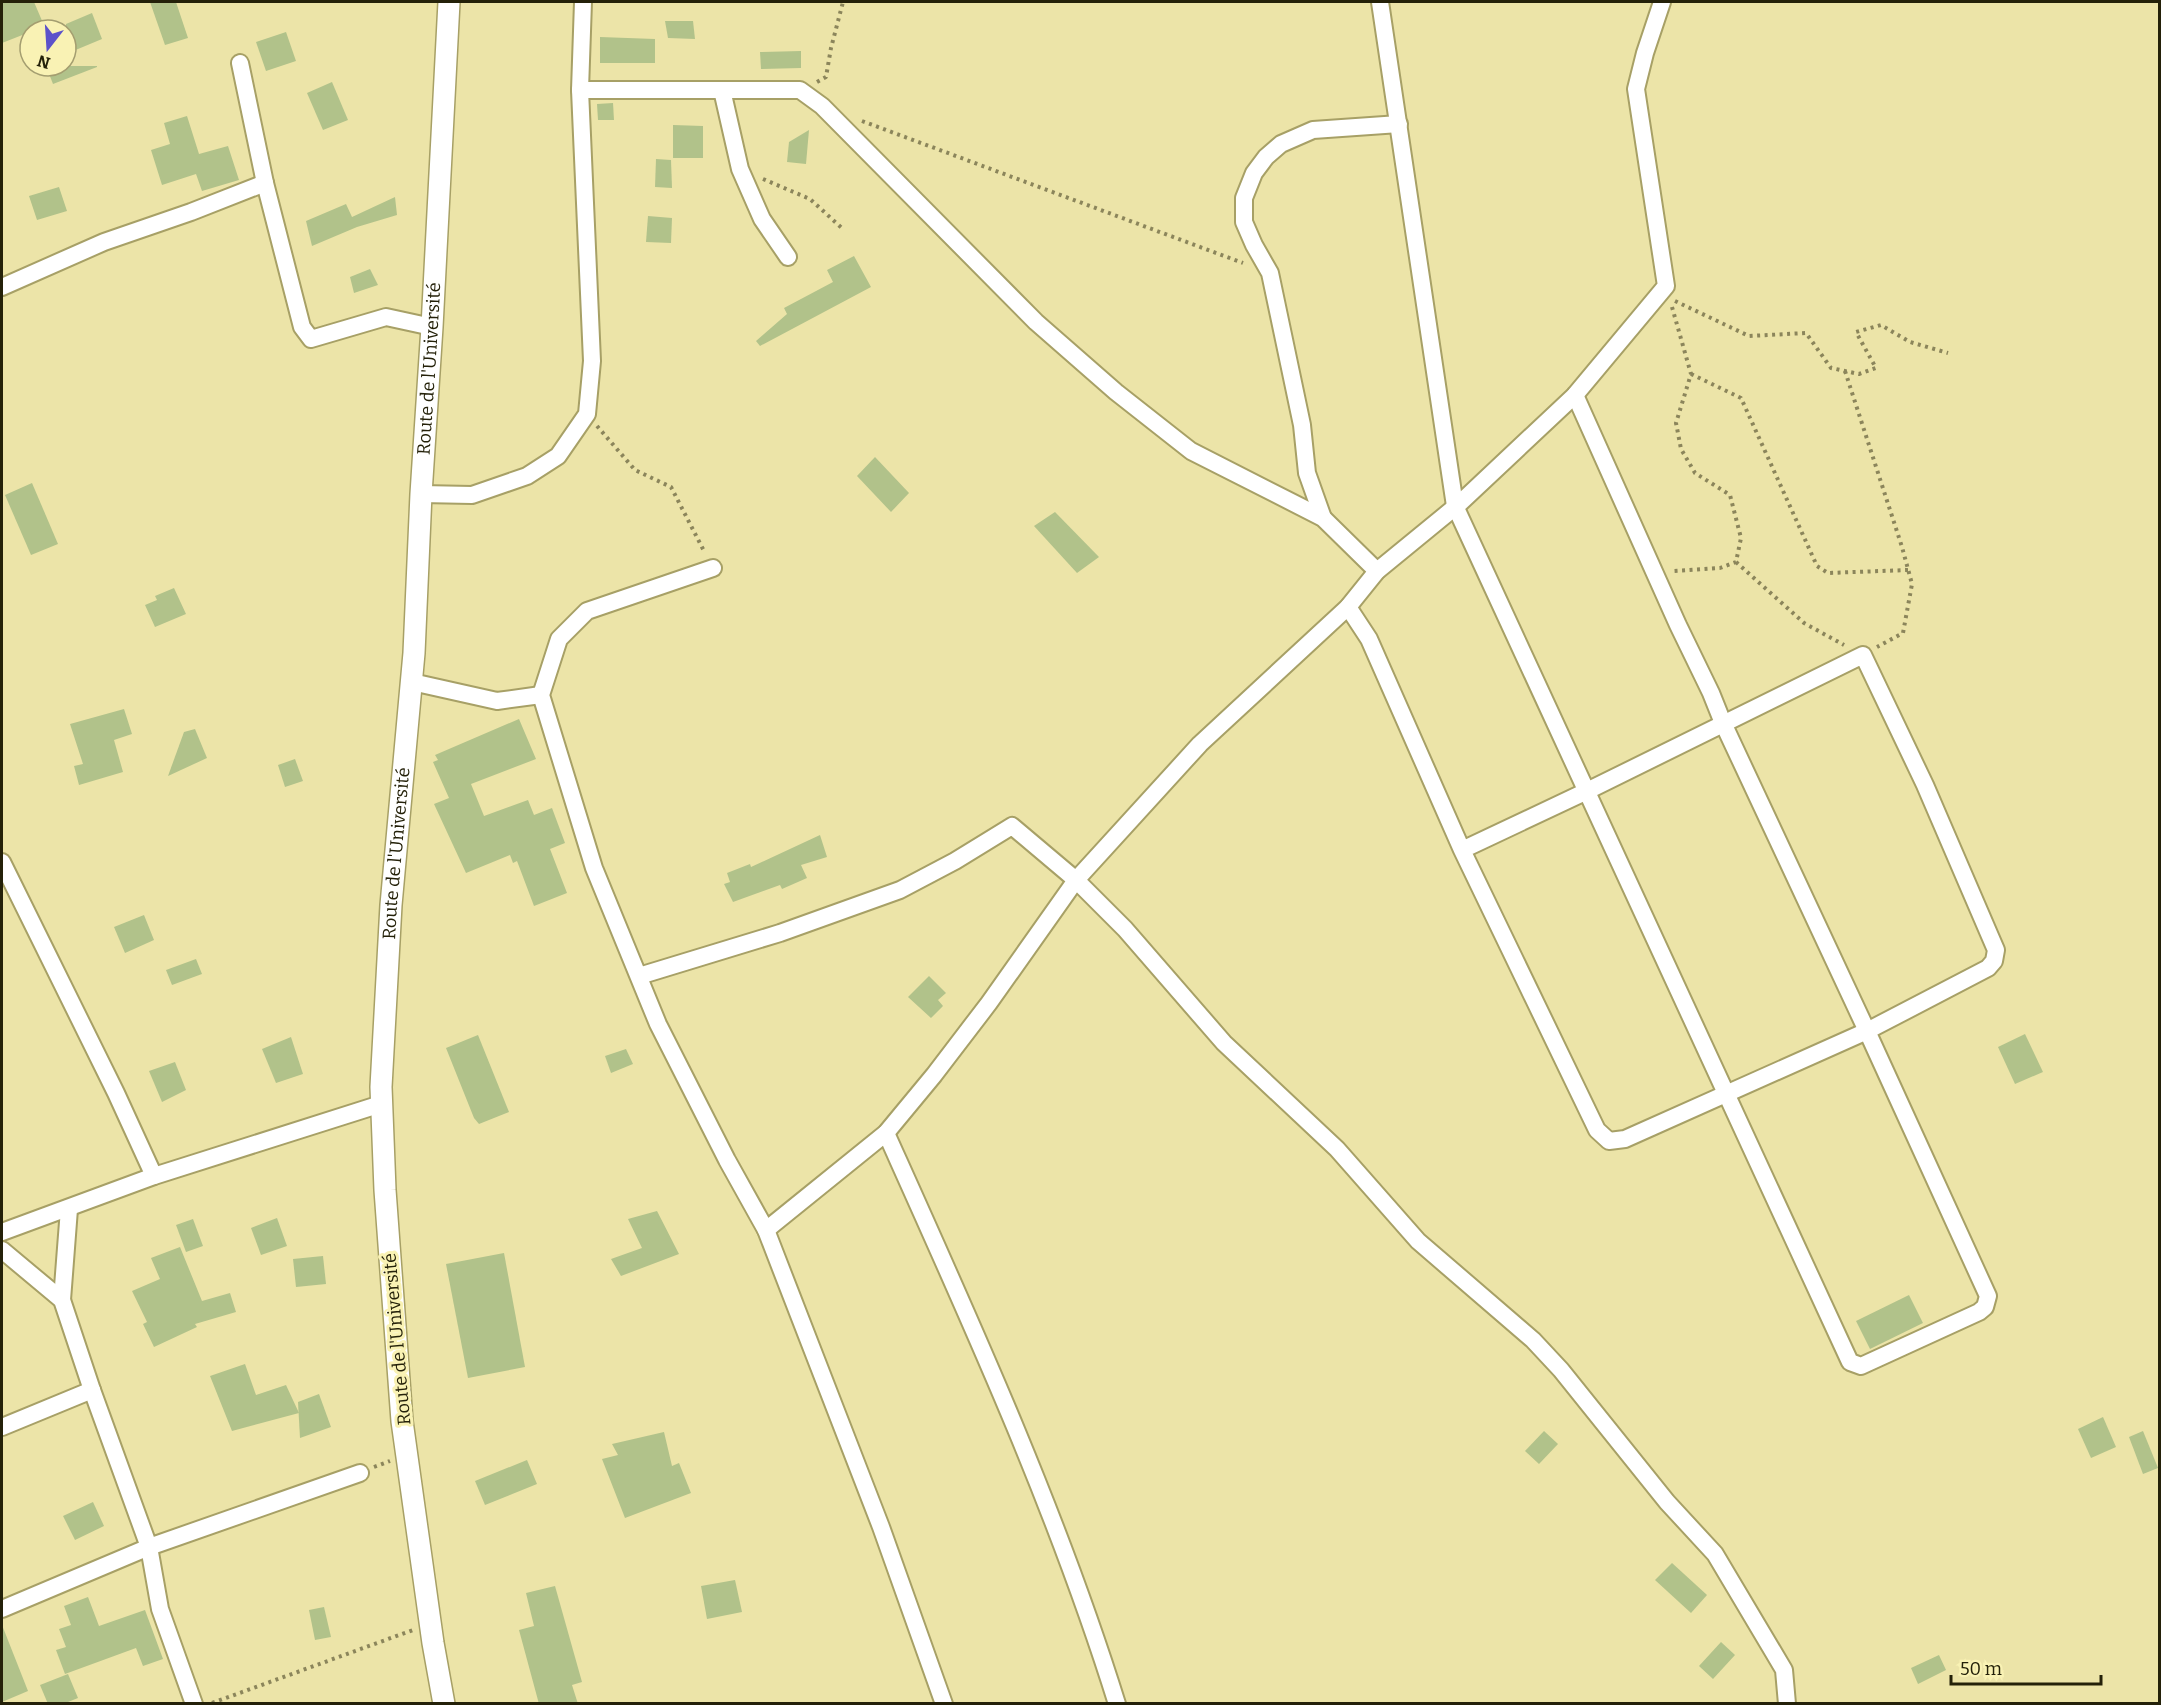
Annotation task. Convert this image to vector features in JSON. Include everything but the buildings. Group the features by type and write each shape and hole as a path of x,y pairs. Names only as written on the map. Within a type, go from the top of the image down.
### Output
{"street":[{"name":"Route de l'Université","path":"444,1704 430,1623 402,1421 381,1104 391,905 412,682 449,2"},
{"path":"421,494 472,495 527,476 558,456 587,414 592,360 580,90 583,2"},
{"path":"1380,2 1455,506 1850,1362 1861,1366 1979,1312 1985,1306 1988,1296 1678,625 1575,395"},
{"path":"765,1230 886,1133 989,1003 1076,880 1200,744 1348,607 1377,572 1455,506 1575,395 1666,286 1636,89 1662,2"},
{"path":"240,63 265,183 302,327 311,339 386,317 432,327"},
{"path":"580,90 800,90 822,106 1036,322 1116,392 1191,451 1323,518 1377,572"},
{"path":"722,90 740,169 762,219 788,257"},
{"path":"1323,518 1307,473 1302,425 1270,273 1244,222 1244,198 1254,173 1266,157 1281,144 1313,130 1399,124"},
{"path":"2,287 104,242 265,183"},
{"path":"713,568 587,611 559,639 541,695 594,868 658,1024 765,1230 881,1527 944,1704"},
{"path":"1348,607 1369,639 1462,850 1597,1130 1609,1140 1625,1139 1867,1031 1988,968 1994,961 1996,950 1925,785 1863,654 1587,791 1462,850"},
{"path":"412,682 496,701 541,695"},
{"path":"639,976 780,933 900,890 955,861 1012,826 1076,880 1125,929 1224,1043 1336,1149 1418,1241 1533,1340 1561,1370 1667,1502 1715,1554 1784,1670 1787,1704"},
{"path":"2,862 116,1093 154,1176"},
{"path":"2,1233 154,1176 381,1104"},
{"path":"886,1133 986,1356 1092,1624 1117,1704"},
{"path":"69,1209 62,1300 92,1390 150,1547 160,1609 194,1704"},
{"path":"2,1250 62,1300"},
{"path":"2,1426 92,1390"},
{"path":"2,1609 150,1547 360,1473"}],"path":[{"path":"800,90 826,77 843,2"},
{"path":"856,118 1270,273"},
{"path":"740,169 810,199 844,230"},
{"path":"1736,562 1741,538 1730,495 1695,473 1681,449 1676,423 1691,374 1669,298 1749,336 1806,333 1831,368 1859,374 1876,368 1856,332 1881,325 1910,342 1948,353"},
{"path":"1736,562 1804,623 1863,654 1903,633 1912,584 1845,371"},
{"path":"1691,374 1741,399 1817,566 1828,573 1908,570"},
{"path":"587,414 635,470 671,488 713,568"},
{"path":"1664,572 1720,568 1736,562"},
{"path":"360,1473 407,1455"},
{"path":"211,1704 430,1623"}]}
